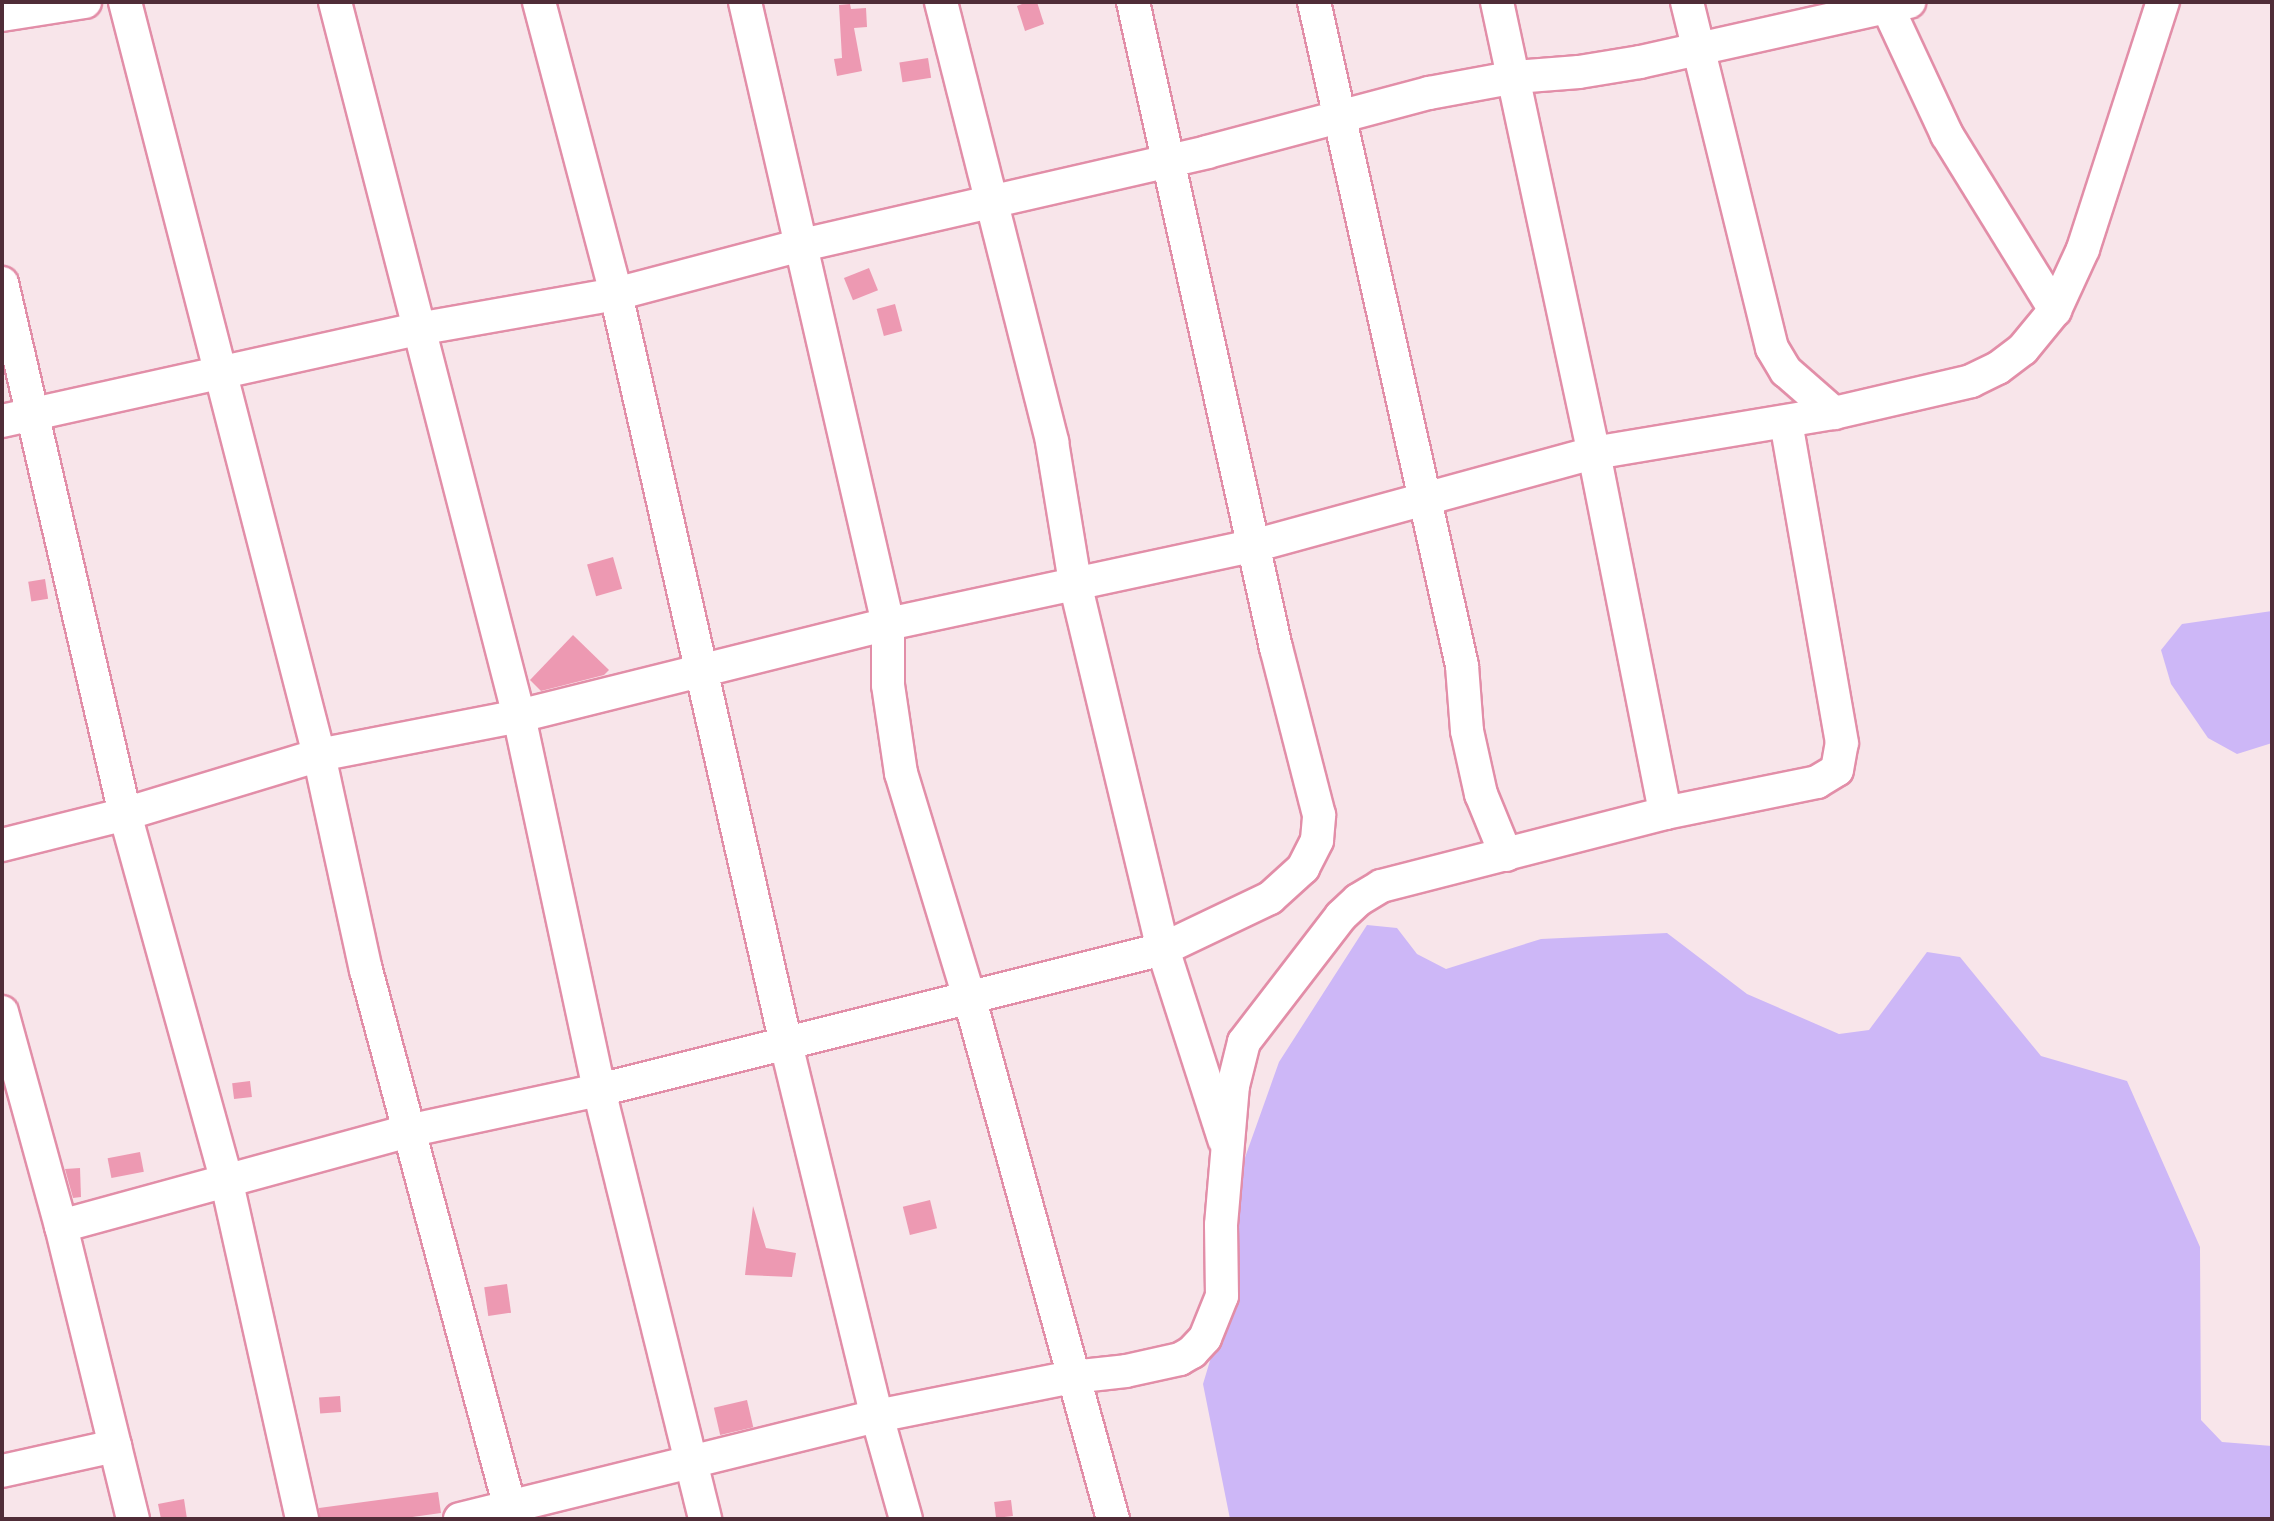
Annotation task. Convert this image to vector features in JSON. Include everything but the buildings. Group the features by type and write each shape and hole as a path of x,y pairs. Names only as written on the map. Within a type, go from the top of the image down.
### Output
{"street":[{"path":"2,15 85,2"},
{"path":"125,2 319,755 366,970 412,1130 464,1342 512,1513"},
{"path":"335,2 519,716 599,1090 705,1519"},
{"path":"539,2 616,294 699,672 786,1044 877,1416 906,1519"},
{"path":"745,2 760,58 798,246 888,624 890,700 901,773 970,1000 1113,1519"},
{"path":"941,2 1052,442 1075,583 1163,949 1228,1154"},
{"path":"61,1226 412,1130 599,1090 970,1000 1163,949 1270,898 1303,868 1317,840 1319,815 1253,546 1133,2"},
{"path":"1314,2 1462,666 1467,731 1481,794 1506,855"},
{"path":"1497,2 1594,453 1665,813"},
{"path":"1687,2 1772,348 1786,371 1834,413"},
{"path":"2,845 125,814 319,755 519,716 888,624 1253,546 1424,496 1594,453 1834,413 1971,381 1998,368 2023,349 2055,310 2083,249 2163,2"},
{"path":"16,417 418,329 616,294 798,246 1167,161 1429,93 1515,77 1579,72 1699,49 1894,4 1947,135 2055,310"},
{"path":"4,301 16,417 227,1183 302,1519"},
{"path":"460,1519 512,1513 690,1462 877,1416 1180,1359 1205,1338 1222,1296 1221,1225 1235,1076 1244,1042 1341,916 1381,886 1665,813 1817,782 1837,770 1842,743 1786,422"},
{"path":"2,1012 61,1226 133,1519"},
{"path":"2,1471 115,1446"}],"shaded area":[{"path":"2272,611 2272,743 2237,754 2208,738 2171,684 2161,650 2182,624"},
{"path":"1367,925 1397,928 1417,954 1446,969 1541,939 1667,933 1747,994 1839,1034 1869,1030 1927,952 1960,957 2041,1056 2127,1081 2200,1247 2201,1420 2222,1442 2272,1446 2272,1519 1230,1519 1203,1384 1233,1284 1212,1250 1279,1062"}]}
